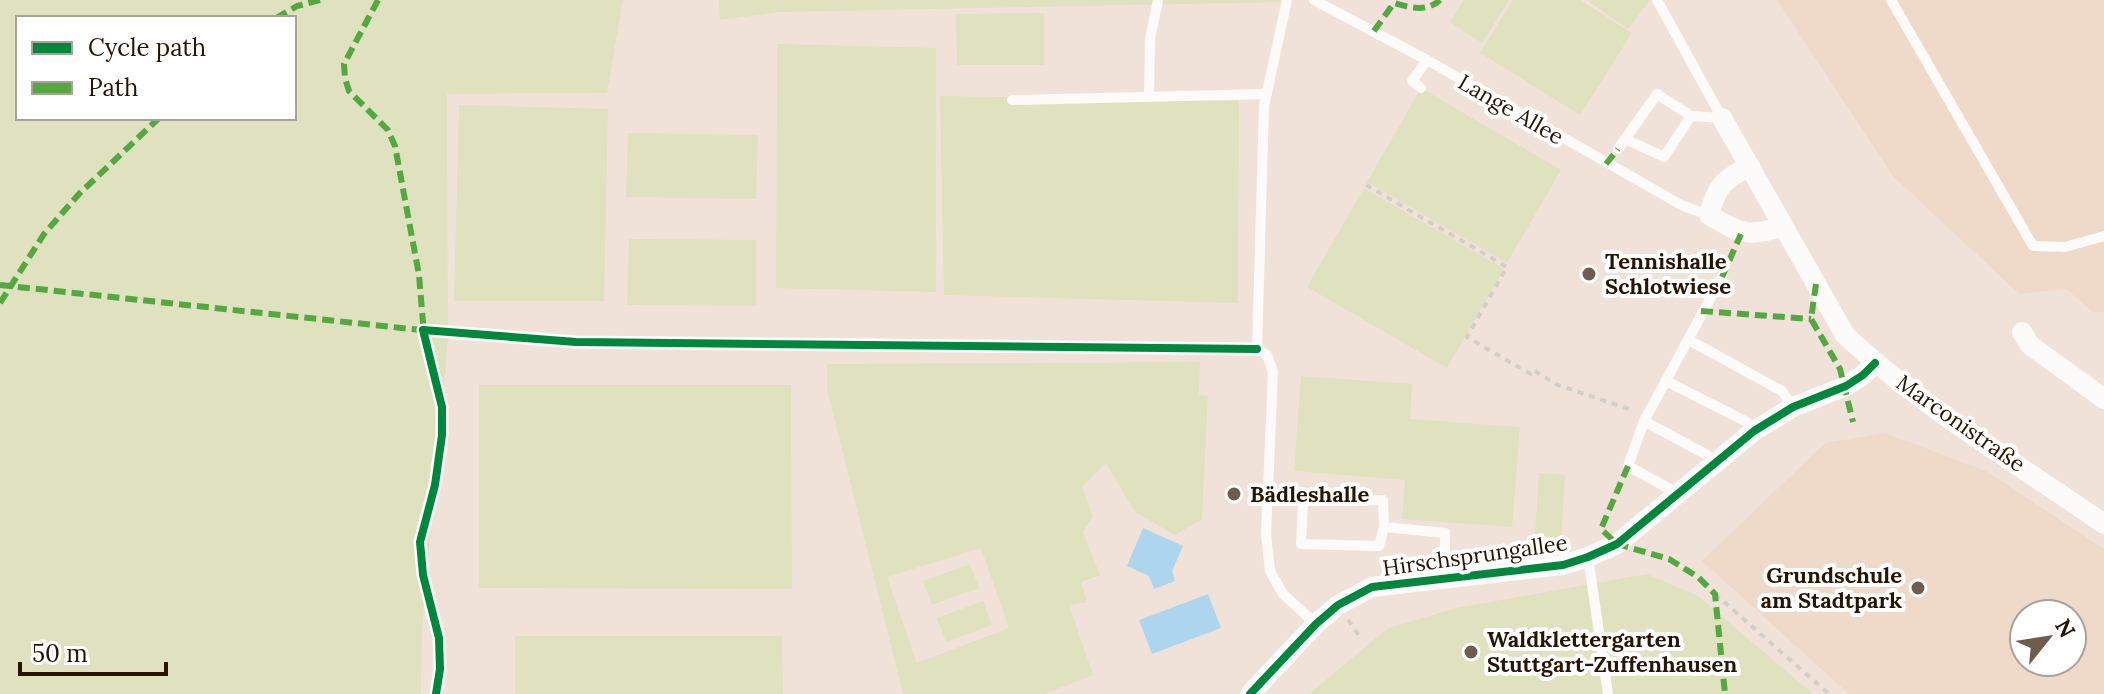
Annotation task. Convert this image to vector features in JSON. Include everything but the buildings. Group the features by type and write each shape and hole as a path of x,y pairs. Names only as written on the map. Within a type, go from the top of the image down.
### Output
{"street":[{"name":"Marconistraße","path":"1722,118 1845,335 1875,363 1925,401 2104,524"},
{"path":"1750,166 1728,178 1715,191 1709,215 1741,234 1765,233 1783,226"},
{"path":"2022,332 2030,345 2104,399"},
{"name":"Hirschsprungallee","path":"1250,694 1316,624 1338,605 1372,587 1563,565 1617,544 1754,431 1793,407 1846,386 1875,363"}],"lane":[{"path":"1149,97 1150,39 1158,0"},
{"path":"1287,0 1267,94 1257,349 1267,355 1273,372 1266,535 1270,571 1283,594 1316,624"},
{"name":"Lange Allee","path":"1314,0 1427,60 1644,185 1683,206 1709,215"},
{"name":"Marconistraße","path":"1657,0 1722,118"},
{"path":"1891,0 2033,246 2065,247 2104,236"},
{"path":"1421,88 1412,81 1427,60"},
{"path":"1012,100 1267,94"},
{"path":"1618,149 1657,94 1691,116 1722,118"},
{"path":"1625,139 1664,157 1691,116"},
{"path":"1677,493 1628,466 1645,418 1722,277"},
{"path":"1689,340 1782,391 1793,407"},
{"path":"1666,381 1747,422 1754,431"},
{"path":"1645,418 1707,455 1714,463"},
{"path":"1383,500 1384,527 1379,546 1301,544 1303,501 1383,500"},
{"path":"1384,527 1445,533 1445,578"},
{"path":"1588,557 1608,694"}],"path":[{"path":"1366,185 1507,267 1467,337 1531,374 1533,370 1558,385 1645,418"},
{"path":"1715,594 1829,694"}],"shaded area":[{"path":"1777,0 2104,0 2104,312 2093,312 2066,289 2019,294 1893,176"},
{"name":"Grundschule am Stadtpark","path":"1885,433 1986,471 2104,549 2104,694 1849,694 1702,561 1825,443"}],"green space":[{"path":"0,0 623,0 607,93 447,94 448,338 422,628 421,694 0,694"},
{"path":"719,0 1280,2 780,12 720,20"},
{"path":"1464,0 1509,0 1482,43 1450,22"},
{"path":"1513,0 1580,0 1632,33 1580,115 1480,53"},
{"path":"1587,0 1650,0 1628,29"},
{"path":"1044,13 1044,65 957,65 956,14"},
{"path":"777,44 936,48 936,292 776,288"},
{"path":"1421,88 1561,170 1507,263 1367,182"},
{"path":"940,96 1239,101 1238,303 944,295"},
{"path":"459,105 608,109 604,301 454,301"},
{"path":"628,133 758,135 756,199 626,197"},
{"path":"1364,188 1504,269 1447,368 1307,287"},
{"path":"629,239 756,240 756,306 627,305"},
{"path":"1200,362 1199,395 1208,396 1202,519 1175,535 1135,512 1106,463 1082,487 1093,517 1083,532 1100,575 1081,582 1087,602 1069,605 1093,675 1045,694 903,694 827,389 827,364","holes":["981,548 1009,628 917,663 887,577"]},
{"path":"1301,376 1412,384 1410,419 1520,427 1512,527 1402,519 1405,480 1294,471"},
{"path":"479,385 791,385 792,589 479,588"},
{"path":"1539,473 1565,475 1561,538 1535,536"},
{"path":"970,564 979,588 932,605 923,581"},
{"path":"1647,574 1698,596 1813,694 1309,694 1388,628 1456,608"},
{"path":"983,601 992,625 946,642 937,618"},
{"path":"515,636 782,636 783,694 515,694"}],"water":[{"path":"1143,528 1183,546 1172,571 1175,581 1154,589 1149,576 1127,566"},
{"path":"1208,594 1221,628 1152,654 1139,620"}],"marked path":[{"path":"280,16 297,6 320,0"},
{"path":"378,0 344,64 345,78 349,91 388,130 395,146 419,275 424,334"},
{"path":"1374,31 1394,3 1424,8 1440,0"},
{"path":"0,303 44,234 79,194 157,120"},
{"path":"1606,164 1618,149"},
{"path":"1722,277 1741,234"},
{"path":"1816,284 1811,319 1840,369 1853,422"},
{"path":"0,285 430,331"},
{"path":"1701,311 1811,319"},
{"path":"1628,466 1601,529 1617,544 1669,559 1698,577 1715,594 1725,694"}],"cycle path":[{"path":"436,694 440,669 439,638 423,575 420,542 435,485 442,435 442,407 423,330 576,342 1257,349"},
{"path":"1250,694 1316,624 1338,605 1372,587 1563,565 1617,544 1754,431 1793,407 1846,386 1875,363"}],"place":[{"name":"Tennishalle Schlotwiese","path":"1589,274"},
{"name":"Bädleshalle","path":"1234,494"},
{"name":"Grundschule am Stadtpark","path":"1918,588"},
{"name":"Waldklettergarten Stuttgart-Zuffenhausen","path":"1471,652"}]}
